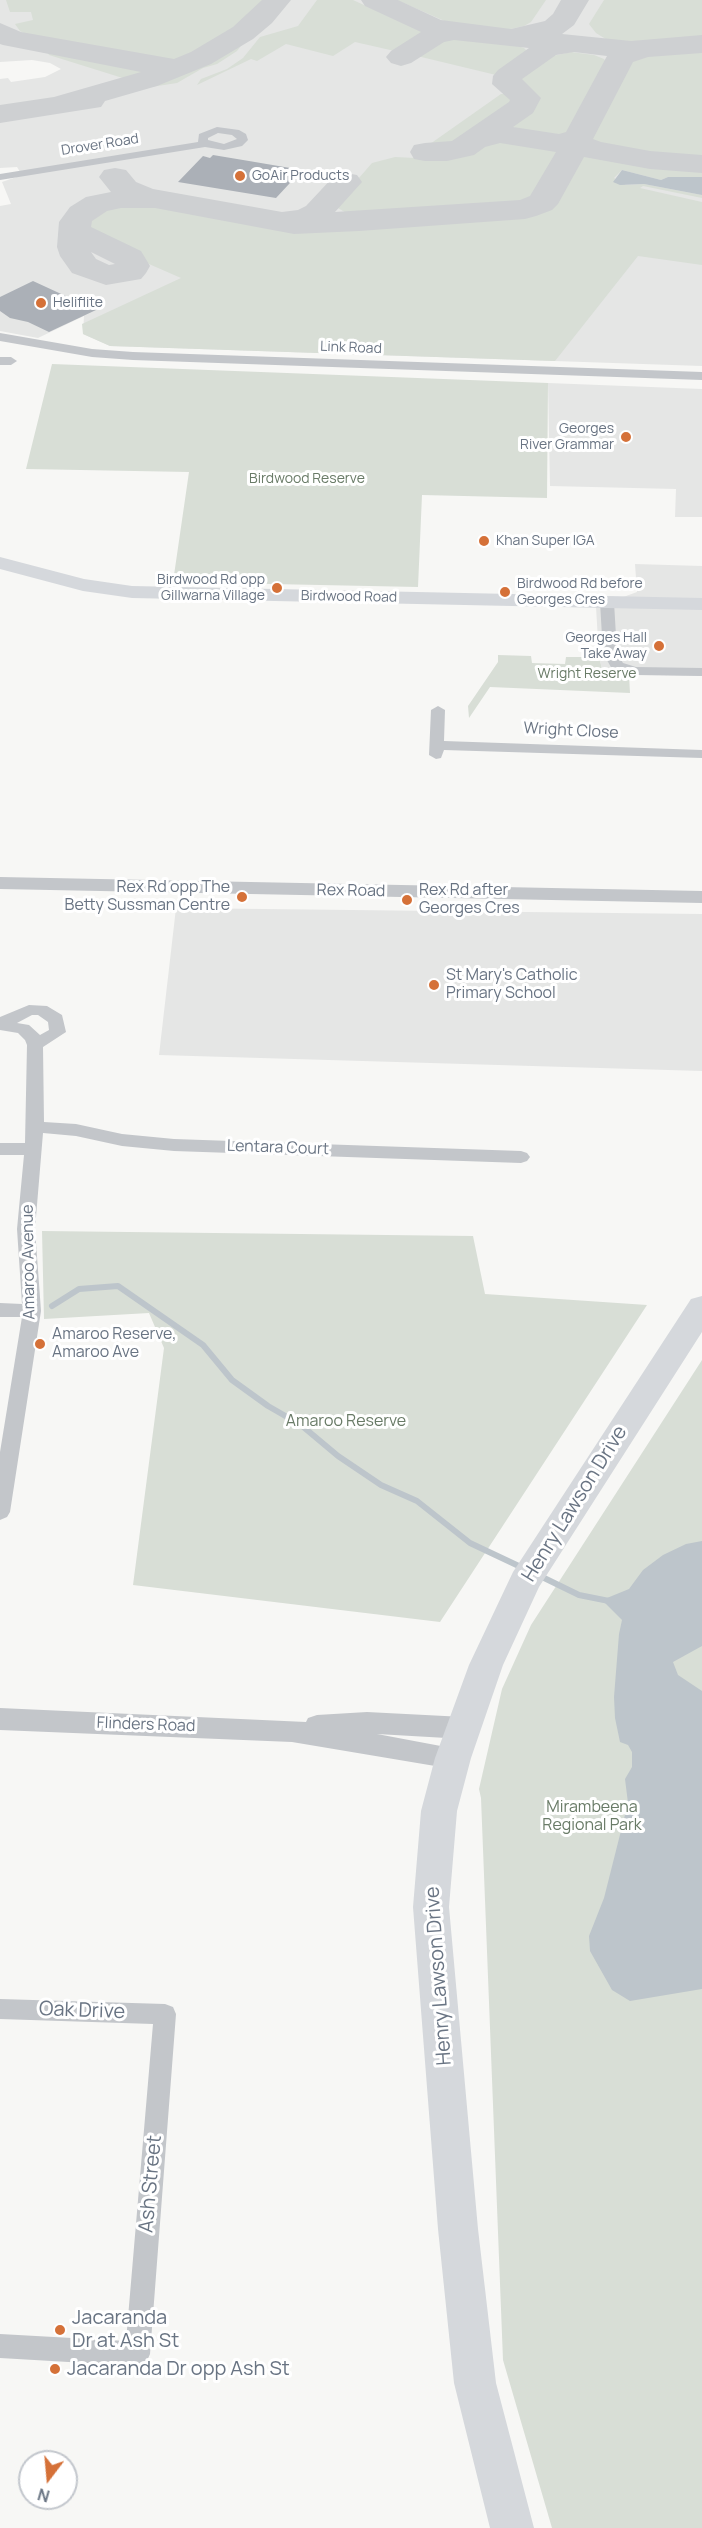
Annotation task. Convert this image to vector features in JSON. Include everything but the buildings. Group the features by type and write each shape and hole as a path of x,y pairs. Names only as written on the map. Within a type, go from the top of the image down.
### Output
{"main road":[{"name":"Birdwood Road","path":"0,563 83,585 132,592 702,604"},
{"name":"Henry Lawson Drive","path":"512,2528 475,2383 458,2229 431,1907 439,1811 458,1743 486,1665 531,1572 702,1307"}],"street":[{"name":"Drover Road","path":"0,177 206,144"},
{"name":"Link Road","path":"0,337 85,352 133,356 702,376"},
{"path":"607,602 610,652 616,666 636,671 702,672"},
{"name":"Wright Close","path":"438,710 437,750 702,754"},
{"name":"Rex Road","path":"0,883 702,897"},
{"path":"29,1010 41,1010 56,1019 58,1032 35,1045 33,1038 23,1029 0,1024 29,1010"},
{"name":"Amaroo Avenue","path":"0,1512 32,1311 26,1229 35,1127 35,1045"},
{"name":"Lentara Court","path":"35,1127 76,1130 122,1140 174,1145 521,1157"},
{"path":"0,1149 33,1149"},
{"path":"0,1310 32,1311"},
{"name":"Flinders Road","path":"0,1719 292,1731 458,1743"},
{"name":"Oak Drive","path":"0,2009 165,2014"},
{"name":"Ash Street","path":"0,2346 137,2354 165,2014"}],"shaded area":[{"path":"0,0 702,0 702,366 110,346 83,334 84,316 38,338 0,331 0,206 11,204 2,182 22,175 17,167 0,168 0,79 8,78 11,82 45,77 61,69 50,63 32,60 0,62"},
{"path":"622,170 661,180 668,177 702,177 702,195 644,184 620,185 613,182"},
{"name":"Georges River Grammar","path":"548,383 702,389 702,517 675,517 676,489 550,486"},
{"path":"635,564 702,566 702,676 618,674 602,669 599,657 596,607 637,592"},
{"name":"St Mary's Catholic Primary School","path":"176,908 702,914 702,1071 159,1055"},
{"path":"702,1541 702,1646 673,1662 678,1675 702,1691 702,1989 630,2001 612,1990 590,1951 589,1936 604,1898 628,1803 625,1779 632,1767 632,1752 628,1745 620,1742 615,1718 614,1697 622,1620 602,1600 629,1589 643,1570 663,1555 686,1544"}],"green space":[{"path":"6,0 262,0 262,6 235,30 209,47 183,60 168,62 31,37 20,31 15,24 33,20 31,12 10,12"},
{"path":"317,0 353,0 423,32 424,36 399,52 355,42 333,56 286,44 257,61 251,59 197,85 201,79 227,69 243,58 260,37 298,26"},
{"path":"397,0 546,0 531,22 506,30 449,23"},
{"path":"604,0 702,0 702,37 650,43 609,41 596,33 589,24"},
{"path":"444,38 514,45 528,52 496,75 413,55 434,40"},
{"path":"246,39 237,51 217,64 203,68 177,83 151,87 155,83 210,60"},
{"path":"47,51 137,68 144,74 139,78 129,80 49,55"},
{"path":"571,52 594,55 604,59 607,64 570,132 560,136 551,136 519,130 512,126 512,122 532,108 536,102 534,95 519,83 520,76 548,57"},
{"path":"702,52 702,159 647,154 589,141 588,138 627,62 639,57"},
{"path":"501,94 513,94 517,97 517,102 457,145 444,149 431,147 430,144"},
{"path":"502,139 550,148 558,153 537,195 528,202 505,207 364,217 348,214 338,208 339,201 372,163 395,157 435,159 464,153 485,142"},
{"path":"594,156 641,164 702,169 702,177 668,177 661,180 622,170 614,178 626,185 644,184 702,195 702,198 643,186 640,188 702,202 702,265 638,256 555,361 110,346 83,334 82,324 181,278 87,237 82,232 81,222 92,211 102,206 145,202 267,225 304,229 517,216 533,213 551,204 577,161 582,157"},
{"name":"Birdwood Reserve","path":"52,364 548,383 547,498 422,495 418,587 173,582 189,472 26,469"},
{"name":"Wright Reserve","path":"498,655 531,656 532,663 565,664 566,657 599,657 602,669 606,672 629,675 630,693 490,687 469,718 468,706 498,662"},
{"name":"Amaroo Reserve","path":"42,1231 473,1236 485,1294 647,1305 440,1622 133,1585 164,1348 149,1313 44,1319"},
{"name":"Mirambeena Regional Park","path":"702,1360 702,2528 552,2528 503,2360 479,1789 502,1689 531,1625"}],"waterway":[{"path":"52,1306 79,1289 118,1286 203,1345 232,1380 268,1406 301,1425 338,1456 381,1485 417,1501 470,1543 523,1568"},
{"path":"538,1575 579,1595 609,1601"}],"taxiway":[{"path":"57,106 147,80 201,58 243,33 277,0"},
{"path":"375,0 432,26 454,31"},
{"path":"512,37 538,33 555,27 564,19 575,0"},
{"path":"401,57 435,35 454,31"},
{"path":"454,31 631,50 702,44"},
{"path":"0,32 13,39 173,67"},
{"path":"425,152 447,152 463,148 522,107 526,98 507,84 508,76 548,48 569,45"},
{"path":"578,139 621,57 629,52 642,50"},
{"path":"57,106 90,101"},
{"path":"0,114 57,106"},
{"path":"475,140 500,134 559,143 578,139"},
{"path":"115,177 125,189 145,197 294,224 525,209 541,203 547,197 578,139"},
{"path":"578,139 582,145 593,150 650,160 702,164"},
{"path":"286,221 305,219 317,213 346,182"},
{"path":"75,232 129,258 134,266 129,272 106,275 84,266 76,256 73,247 75,222 81,214 97,204 121,199 154,199"}],"place":[{"name":"GoAir Products","path":"240,176"},
{"name":"Heliflite","path":"41,303"},
{"name":"Georges River Grammar","path":"626,437"},
{"name":"Khan Super IGA","path":"484,541"},
{"name":"Birdwood Rd opp Gillwarna Village","path":"277,588"},
{"name":"Birdwood Rd before Georges Cres","path":"505,592"},
{"name":"Georges Hall Take Away","path":"659,646"},
{"name":"Rex Rd opp The Betty Sussman Centre","path":"242,897"},
{"name":"Rex Rd after Georges Cres","path":"407,900"},
{"name":"St Mary's Catholic Primary School","path":"434,985"},
{"name":"Amaroo Reserve, Amaroo Ave","path":"40,1344"},
{"name":"Jacaranda Dr at Ash St","path":"60,2330"},
{"name":"Jacaranda Dr opp Ash St","path":"55,2369"}]}
